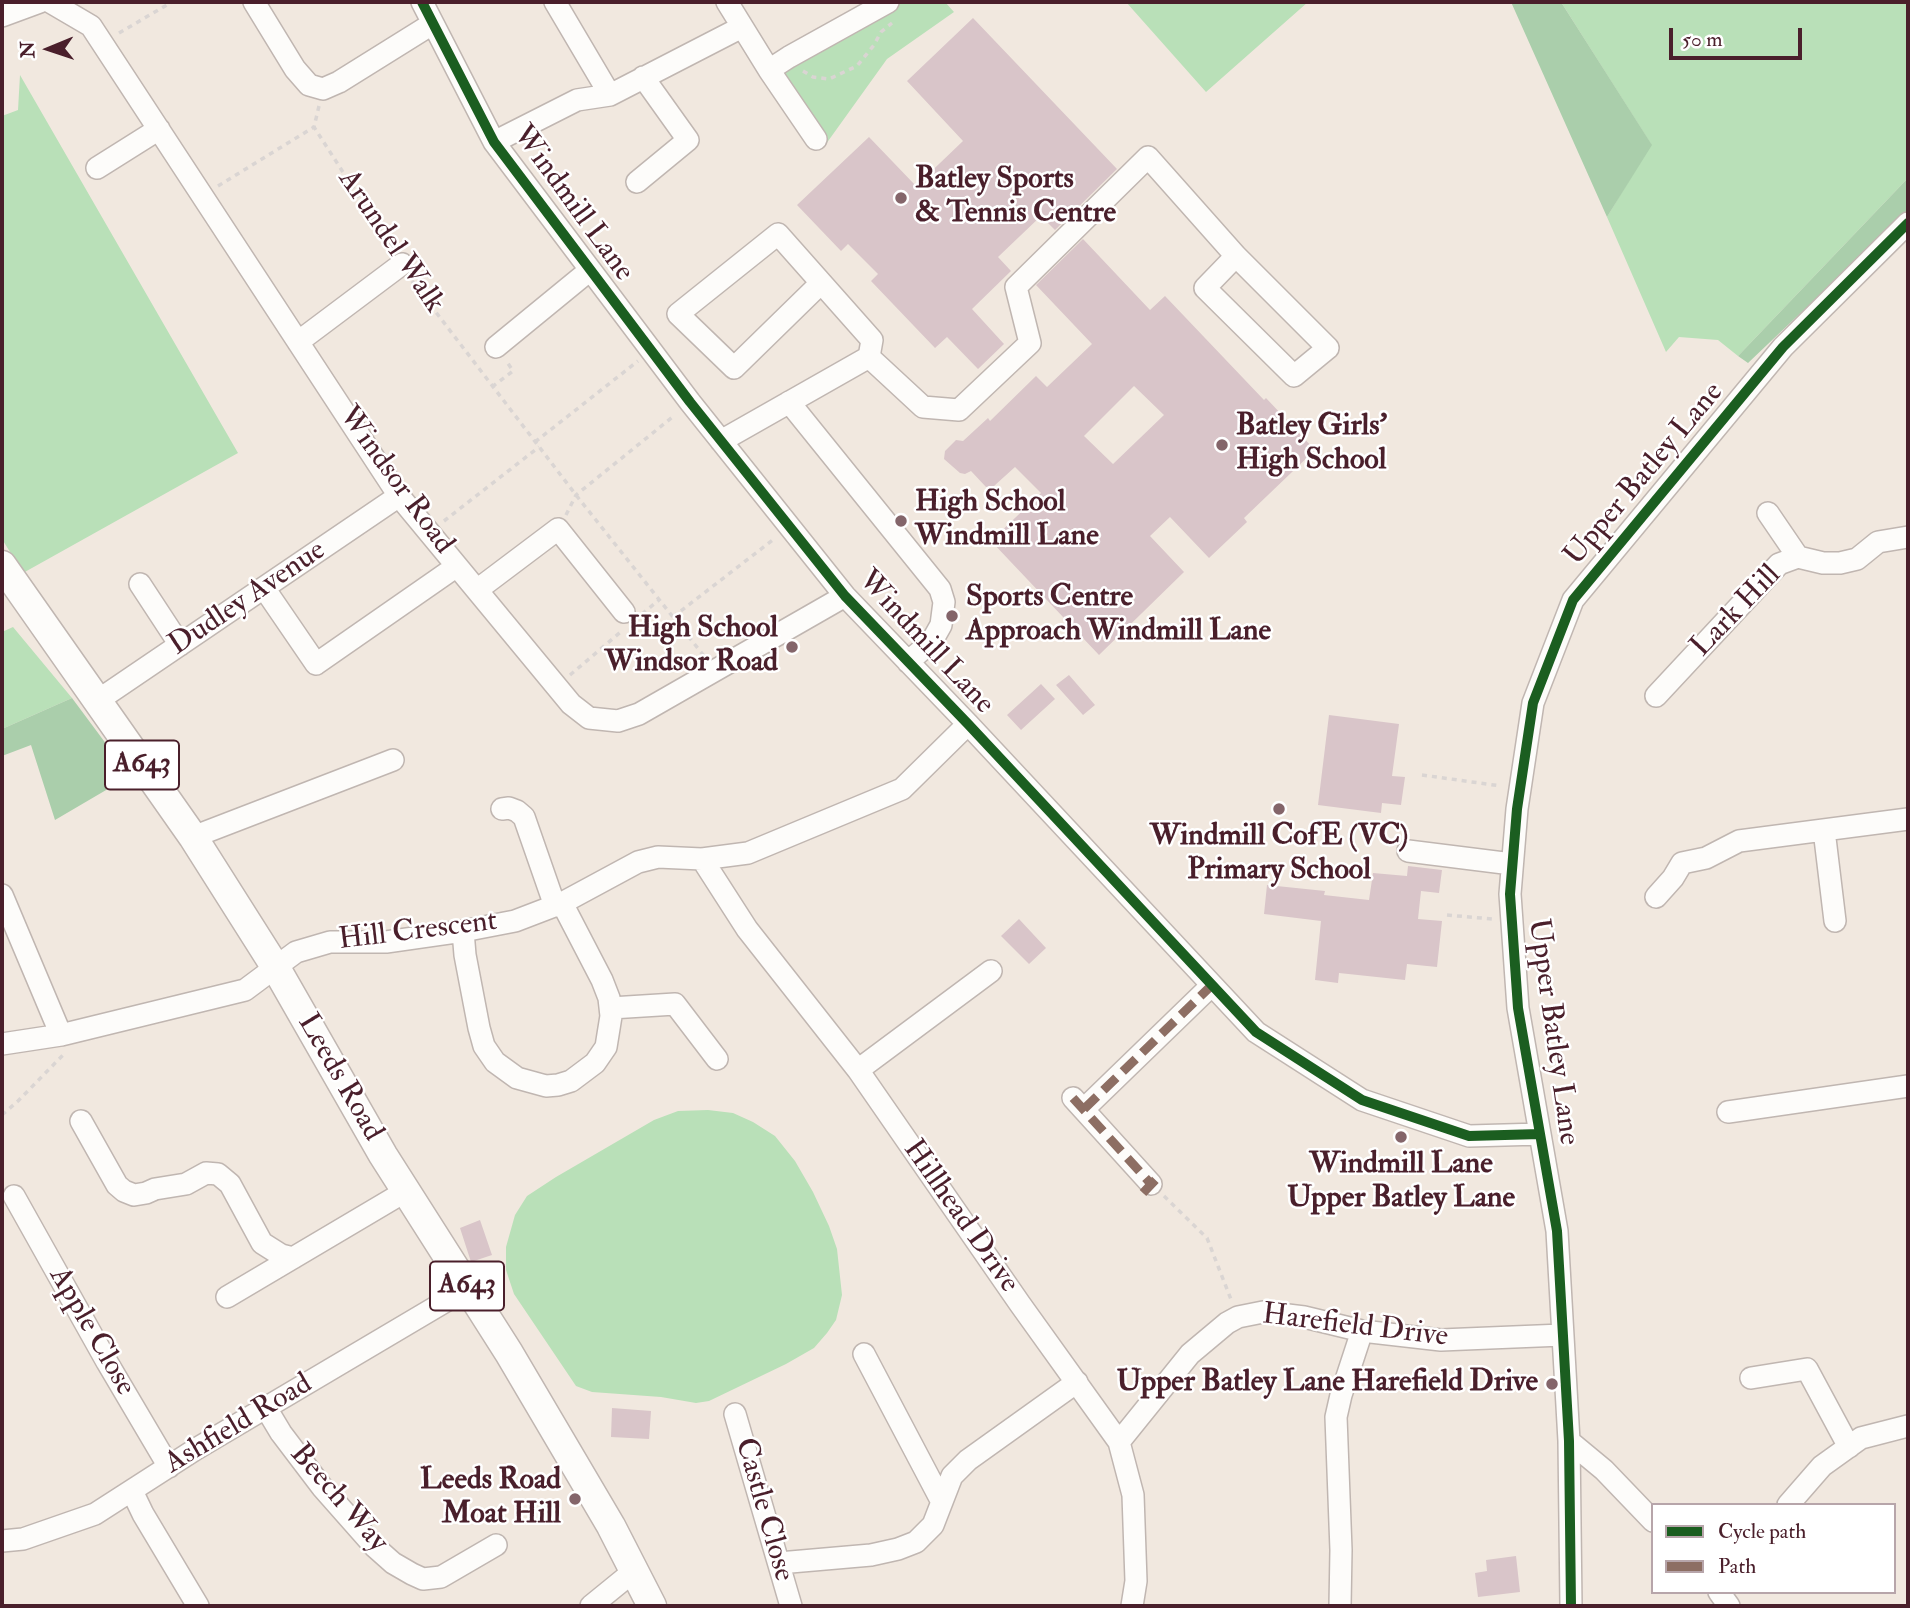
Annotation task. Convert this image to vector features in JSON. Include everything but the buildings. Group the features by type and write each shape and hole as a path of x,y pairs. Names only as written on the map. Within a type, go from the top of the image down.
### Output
{"main road":[{"name":"Leeds Road","path":"2,565 193,837 276,968 376,1143 509,1353 605,1514 652,1606"}],"street":[{"path":"2,16 40,2"},
{"name":"Windsor Road","path":"50,2 91,26 399,496 571,704 589,718 618,721 639,714 845,596"},
{"path":"254,2 295,69 309,85 324,89 432,24"},
{"name":"Windmill Lane","path":"422,2 494,142 690,402 789,527 845,596 1256,1032 1362,1100 1469,1136 1540,1134"},
{"path":"555,2 610,95"},
{"path":"727,2 816,139"},
{"path":"769,70 789,57 892,11"},
{"path":"494,142 577,100 610,95 742,27"},
{"path":"637,182 688,140 643,77"},
{"path":"97,168 159,129"},
{"path":"869,356 923,407 958,410 1030,343 1016,287 1148,157 1236,256 1328,348 1294,376 1205,288 1236,256"},
{"name":"Upper Batley Lane","path":"1571,1606 1569,1441 1556,1231 1518,1007 1510,894 1533,703 1573,600 1783,347 1908,223"},
{"path":"721,441 869,356 872,340 778,234 678,314 734,368 821,283"},
{"path":"298,342 402,264"},
{"path":"496,347 590,270"},
{"path":"789,402 940,589 944,602 941,625 932,641 908,662"},
{"name":"Dudley Avenue","path":"97,701 399,496"},
{"path":"1768,513 1798,557"},
{"path":"477,590 558,529 630,618"},
{"name":"Lark Hill","path":"1656,696 1779,564 1798,557 1823,564 1840,563 1857,559 1878,542 1908,537"},
{"path":"264,588 316,664 457,566"},
{"path":"140,584 180,645"},
{"path":"702,859 748,853 902,789 968,724"},
{"path":"193,837 393,760"},
{"path":"463,932 474,1004 484,1046 495,1062 517,1078 546,1086 558,1086 571,1081 596,1063 606,1047 611,1016 609,998 602,980 559,905 524,817 509,808 502,809"},
{"path":"1656,897 1682,863 1706,858 1739,841 1908,819"},
{"path":"1824,830 1835,921"},
{"path":"1408,851 1513,864"},
{"name":"Hill Crescent","path":"2,1044 64,1035 246,990 296,952 330,942 386,942 463,932 515,921 559,905 638,862 658,858 702,859"},
{"name":"Hillhead Drive","path":"702,859 747,929 858,1070 1119,1442 1133,1495 1136,1581 1132,1606"},
{"path":"2,895 64,1035"},
{"path":"858,1070 992,971"},
{"path":"1152,1183 1079,1104 1212,985"},
{"path":"611,1008 675,1004 717,1059"},
{"path":"1728,1112 1908,1086"},
{"path":"81,1121 117,1185 124,1191 134,1195 186,1184 206,1173 218,1174 230,1184 262,1243 281,1255 293,1258"},
{"path":"227,1297 406,1191"},
{"name":"Apple Close","path":"14,1196 169,1467"},
{"name":"Ashfield Road","path":"2,1541 23,1539 95,1514 468,1288"},
{"name":"Harefield Drive","path":"1119,1442 1190,1354 1238,1317 1263,1312 1304,1317 1362,1332 1441,1340 1562,1335"},
{"path":"1340,1606 1341,1550 1336,1417 1362,1332"},
{"path":"864,1354 942,1502"},
{"path":"1751,1378 1807,1369 1849,1447"},
{"path":"779,1563 871,1555 916,1542 933,1525 952,1476 968,1460 1077,1382"},
{"name":"Beech Way","path":"266,1408 281,1433 322,1487 375,1547 393,1563 424,1579 441,1577 496,1545"},
{"name":"Castle Close","path":"735,1413 791,1606"},
{"path":"1790,1503 1822,1466 1861,1438 1908,1426"},
{"path":"1569,1441 1604,1470 1651,1519"},
{"path":"132,1491 198,1606"},
{"path":"592,1606 634,1571"}],"path":[{"path":"102,43 172,2"},
{"path":"789,57 799,69 813,77 834,77 857,66 874,45 892,11"},
{"path":"202,195 314,127 324,89"},
{"path":"492,387 513,371 496,347"},
{"path":"535,442 651,351"},
{"path":"558,529 576,495 690,402"},
{"path":"429,532 539,447"},
{"path":"673,617 789,527"},
{"path":"556,686 630,618 659,600"},
{"path":"1422,775 1521,789"},
{"path":"1447,915 1512,921"},
{"path":"2,1115 68,1049 64,1035"},
{"path":"1152,1183 1207,1238 1238,1317"}],"green space":[{"path":"892,2 945,2 954,12 887,59 826,144 777,73"},
{"path":"1126,2 1308,2 1206,92"},
{"path":"1511,2 1561,2 1652,145 1607,217"},
{"path":"1561,2 1908,2 1908,178 1738,356 1718,340 1679,337 1666,352 1607,217 1651,144"},
{"path":"20,75 238,453 23,573 2,539 2,116 18,110"},
{"path":"1908,178 1908,211 1748,363 1738,356"},
{"path":"13,627 72,698 2,729 2,632"},
{"path":"72,698 130,776 55,820 31,745 2,756 2,729"},
{"path":"678,1111 733,1113 753,1122 775,1136 795,1161 813,1192 837,1249 842,1295 836,1320 814,1348 709,1401 696,1403 661,1397 592,1392 576,1386 514,1294 506,1270 506,1247 515,1215 527,1196 654,1120"}],"marked path":[{"path":"1084,1109 1212,985"},
{"path":"1073,1098 1151,1184"},
{"path":"1143,1193 1161,1174"}],"cycle path":[{"path":"422,2 494,142 690,402 845,596 1256,1032 1362,1100 1469,1136 1540,1134"},
{"path":"1571,1606 1569,1441 1557,1231 1518,1008 1510,894 1517,809 1533,703 1573,600 1783,347 1908,223"}],"place":[{"name":"Batley Sports & Tennis Centre","path":"901,198"},
{"name":"Batley Girls' High School","path":"1222,445"},
{"name":"High School Windmill Lane","path":"901,521"},
{"name":"Sports Centre Approach Windmill Lane","path":"952,616"},
{"name":"High School Windsor Road","path":"792,647"},
{"name":"Windmill CofE (VC) Primary School","path":"1279,809"},
{"name":"Windmill Lane Upper Batley Lane","path":"1401,1137"},
{"name":"Upper Batley Lane Harefield Drive","path":"1552,1384"},
{"name":"Leeds Road Moat Hill","path":"575,1499"}]}
